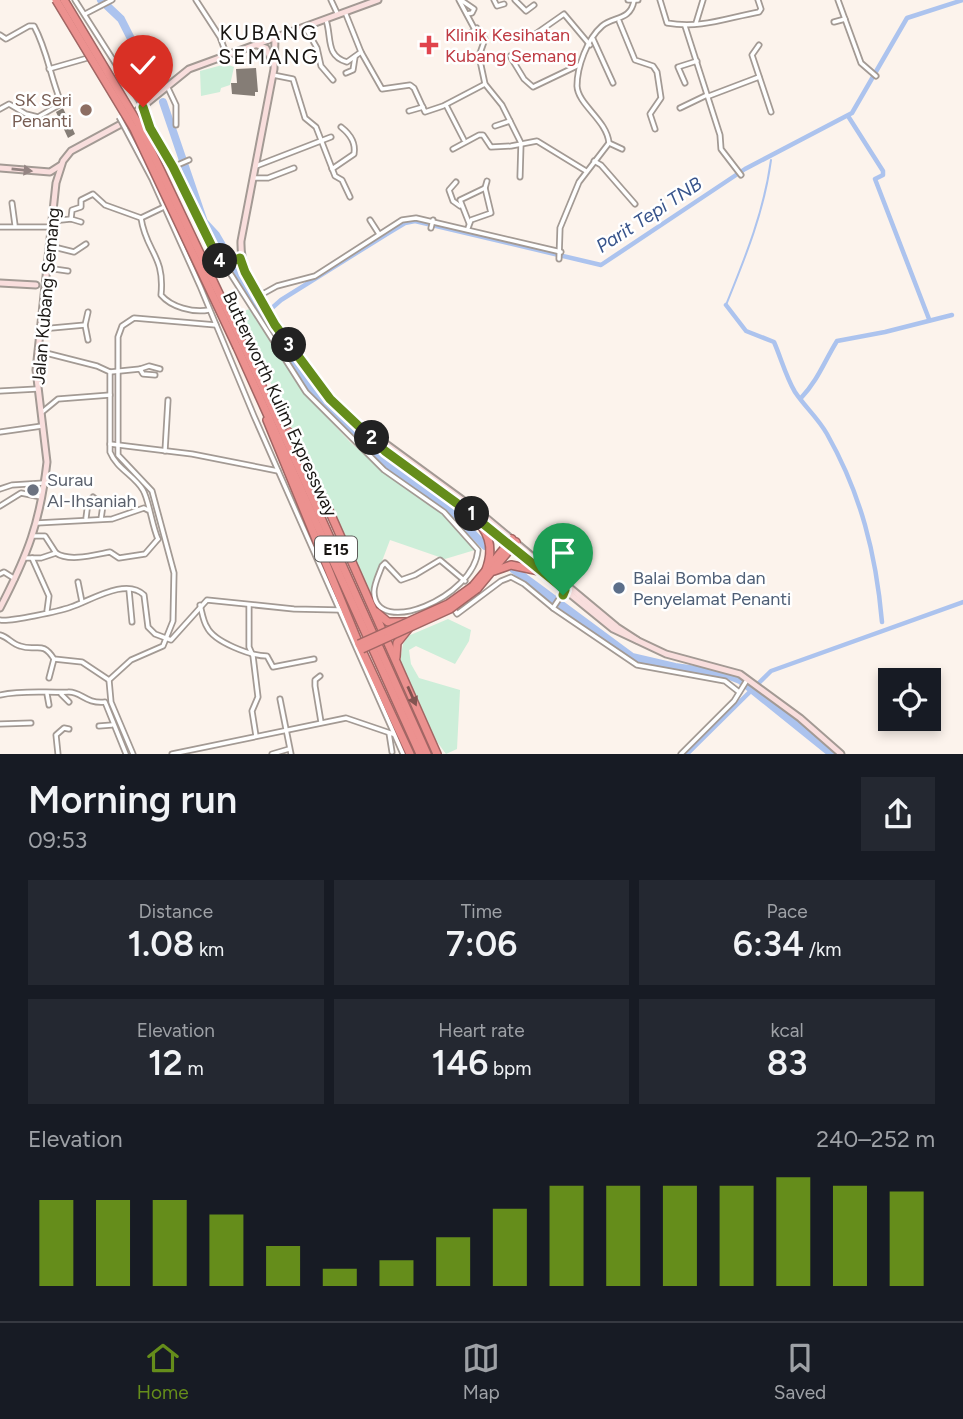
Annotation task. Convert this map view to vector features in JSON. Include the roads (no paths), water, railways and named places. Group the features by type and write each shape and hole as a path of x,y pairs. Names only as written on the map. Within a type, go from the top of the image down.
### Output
{"highway":[{"name":"Butterworth Kulim Expressway","path":"56,0 134,129 240,346"},
{"name":"Butterworth Kulim Expressway","path":"64,0 139,125 427,754"},
{"name":"Butterworth Kulim Expressway","path":"262,394 420,754"},
{"path":"262,394 287,428 344,544 437,754"},
{"path":"262,394 272,435 360,646 410,754"},
{"path":"470,513 480,522 491,543 488,572"},
{"path":"360,646 450,609 475,587 512,543"},
{"path":"488,572 511,565 544,572"},
{"path":"369,600 380,617 388,622 408,625"},
{"path":"397,662 397,643 408,625"}],"main road":[{"path":"0,168 44,172 55,170 71,151 121,124 189,69 378,0"},
{"path":"275,39 274,72 238,258 268,313 320,387 385,451 512,543 564,593 613,629 645,646 666,654 721,667 748,681 841,754"},
{"path":"257,45 269,52 274,72"},
{"name":"Jalan Kubang Semang","path":"0,608 29,558 47,462 37,389 38,351 56,183 63,161"},
{"path":"44,172 56,183"},
{"path":"0,283 36,285 47,276"},
{"path":"36,285 44,298"},
{"path":"347,415 617,627 645,646"}],"street":[{"path":"75,0 105,50 144,106 150,128 175,166 222,265 249,302 306,392 384,470 444,512 478,550 473,570 465,581 446,597 414,610 395,613 382,606 376,598 374,591 385,563 401,580 440,560 465,581"},
{"path":"85,14 112,0"},
{"path":"196,0 220,37 227,56"},
{"path":"331,0 342,14 382,89 410,85 425,112 446,105 485,84"},
{"path":"460,0 474,9 467,14"},
{"path":"460,0 474,28 481,31 485,42 479,56 485,84 502,105 521,143 520,177"},
{"path":"494,0 497,6 504,4"},
{"path":"515,0 526,11 534,5"},
{"path":"609,143 606,131 578,91 579,65 593,39 605,24 618,20 631,11 636,1 628,0"},
{"path":"660,0 667,23 685,26 719,23 759,12 761,9 758,0"},
{"path":"696,23 703,0"},
{"path":"838,0 862,63 876,76"},
{"path":"534,35 564,14 590,44"},
{"path":"834,22 845,19"},
{"path":"326,20 331,38 330,51"},
{"path":"618,20 635,60 653,66 657,72 661,98 650,114 655,129"},
{"path":"0,35 6,39 29,26 34,26 42,40 58,104 38,117 26,114 9,104 0,108"},
{"path":"685,26 720,135 721,149 741,175"},
{"path":"305,27 319,54 321,66 333,80"},
{"path":"469,34 474,28"},
{"path":"593,39 612,83"},
{"path":"759,45 752,55 771,112"},
{"path":"49,69 85,60 105,50"},
{"path":"330,51 343,61 361,52"},
{"path":"319,54 330,51"},
{"path":"510,56 524,79 533,87 579,65"},
{"path":"346,73 353,71 355,57"},
{"path":"685,83 678,67 697,61"},
{"path":"274,72 293,79 305,118 315,126 332,169 342,180 350,197"},
{"path":"680,108 759,77"},
{"path":"165,87 176,105 176,125"},
{"path":"446,105 465,141"},
{"path":"410,111 423,107"},
{"path":"119,117 164,207 340,610 391,734 403,754"},
{"path":"495,126 510,121"},
{"path":"332,169 354,154 355,147 349,134 341,127"},
{"path":"453,149 465,141 483,135 491,147 537,141 587,171"},
{"path":"256,166 331,137"},
{"path":"609,143 622,149"},
{"path":"259,296 277,286 315,276 402,220 416,218 432,224 468,226 560,256 560,228 579,182 609,143"},
{"path":"175,166 187,160"},
{"path":"594,161 601,165 635,204"},
{"path":"253,178 266,179 294,168"},
{"path":"468,226 471,220 491,213 485,188 487,181"},
{"path":"456,183 449,190 453,201 460,206"},
{"path":"468,226 460,200 485,188"},
{"path":"71,219 72,210 81,207 81,200 93,194 105,205 141,218 164,207"},
{"path":"12,203 15,225"},
{"path":"141,218 146,237 159,262 163,282 161,295 169,303 186,309 209,309"},
{"path":"0,227 52,224 71,219 81,222"},
{"path":"370,220 379,234"},
{"path":"50,246 74,252 86,244"},
{"path":"222,265 238,258"},
{"path":"47,268 68,271"},
{"path":"88,312 85,325 88,340"},
{"path":"109,680 131,660 160,649 173,621 174,593 174,573 152,491 118,455 118,337 122,326 134,318 216,325"},
{"path":"41,329 85,325"},
{"path":"38,351 97,366 110,372 149,366 160,369"},
{"path":"140,369 143,374 155,375"},
{"path":"110,372 110,444 113,460 145,492 158,539"},
{"path":"0,391 37,389"},
{"path":"40,413 58,399 110,395"},
{"path":"165,451 168,400"},
{"path":"0,432 42,426"},
{"path":"110,444 279,471"},
{"path":"267,468 272,456"},
{"path":"0,489 44,482"},
{"path":"0,506 21,493 41,497"},
{"path":"86,519 88,502 93,497 103,505 101,519"},
{"path":"37,523 112,519 144,508 155,510"},
{"path":"34,536 45,536 55,553 62,557 110,552 119,558 145,554 158,539 163,538"},
{"path":"47,611 49,596 29,558 41,558 55,553"},
{"path":"0,574 4,572 15,579"},
{"path":"446,597 457,614 501,581 511,577 637,665 725,681 739,691"},
{"path":"78,582 82,603"},
{"path":"0,620 20,620 47,611 69,608 100,593 129,590 138,590 144,595 148,627 163,638 171,640 201,605 212,599 340,610"},
{"path":"129,590 132,622"},
{"path":"554,606 564,593"},
{"path":"249,604 248,648 253,656 258,697 252,710 256,736"},
{"path":"201,605 207,628 253,656 267,656 273,667 314,659"},
{"path":"0,635 23,647 42,647 49,650 54,659 49,678"},
{"path":"54,659 82,662 109,680"},
{"path":"320,676 315,680 315,686 321,722"},
{"path":"109,680 111,702 133,754"},
{"path":"681,754 734,701 748,681"},
{"path":"0,695 68,692 80,694 88,701 104,702 126,754"},
{"path":"47,694 49,705"},
{"path":"61,694 69,702"},
{"path":"272,754 290,751 280,699"},
{"path":"172,754 346,718 391,734"},
{"path":"0,724 31,723"},
{"path":"99,726 112,725"},
{"path":"58,754 56,735 64,728 69,729"},
{"path":"391,734 392,752"}],"waterway":[{"path":"101,0 121,19 154,84"},
{"name":"Parit Tepi TNB","path":"263,316 281,300 405,223 415,221 601,265 745,169 852,113 907,18 963,0"},
{"path":"163,102 204,222 216,235 274,334 318,397 385,463 449,509 485,546"},
{"path":"848,116 883,171 883,175 875,179 929,319"},
{"path":"726,305 759,216 771,160"},
{"path":"726,305 746,331 774,342 795,392 823,428 839,457 858,502 871,548 882,622"},
{"path":"801,398 837,341 952,315"},
{"path":"513,569 632,657 675,667 725,674 740,680 832,754"},
{"path":"687,754 771,671 963,602"}],"place":[{"name":"Klinik Kesihatan Kubang Semang","path":"429,45"},
{"name":"SK Seri Penanti","path":"86,110"},
{"name":"Surau Al-Ihsaniah","path":"33,490"},
{"name":"Balai Bomba dan Penyelamat Penanti","path":"619,588"}],"district":[{"name":"KUBANG SEMANG","path":"269,44"}]}
